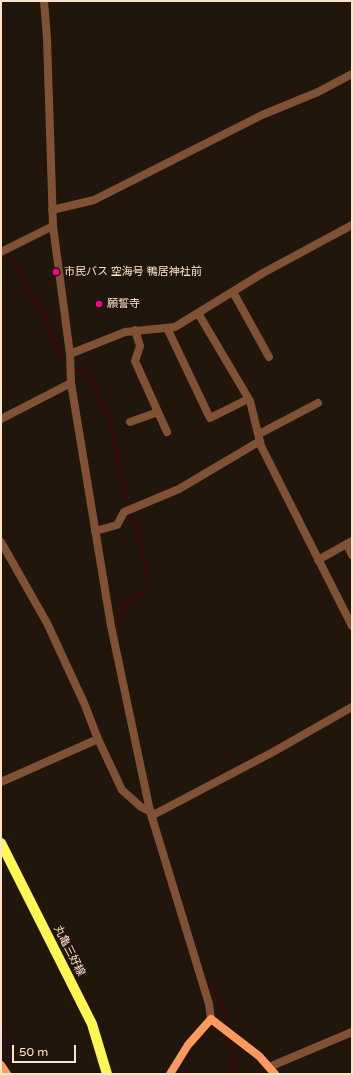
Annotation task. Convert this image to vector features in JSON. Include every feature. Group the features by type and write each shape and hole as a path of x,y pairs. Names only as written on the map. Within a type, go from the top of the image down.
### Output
{"main road":[{"name":"丸亀三好線","path":"1,843 92,1024 107,1074"},
{"path":"170,1074 188,1045 210,1019 259,1056 275,1074"},
{"path":"1,1065 7,1074"}],"street":[{"path":"44,1 47,38 53,226 70,354 71,383 111,626 153,812 209,1004 210,1019"},
{"path":"52,210 94,200 262,115 318,92 352,74"},
{"path":"70,354 107,339 135,330 175,327 233,292 352,225"},
{"path":"1,252 53,226"},
{"path":"233,292 269,357"},
{"path":"198,313 248,399 260,437 318,560 352,626"},
{"path":"167,328 210,418 248,399"},
{"path":"135,330 140,346 135,361 167,432"},
{"path":"1,419 71,383"},
{"path":"96,531 117,525 124,512 179,489 260,437 318,403"},
{"path":"130,422 158,412"},
{"path":"1,542 47,623 122,790 141,808 153,812 273,752 352,707"},
{"path":"318,560 349,543 352,555"},
{"path":"1,782 98,739"},
{"path":"269,1067 352,1032"}],"shaded area":[{"path":"1,1020 12,1052 1,1038"}],"waterway":[{"path":"12,257 35,304 44,314 61,356"},
{"path":"73,368 90,375 109,420 127,498 149,577 145,590 125,604 116,626 116,631"},
{"path":"205,980 218,995 222,1003 227,1029"},
{"path":"228,1036 237,1074"}],"place":[{"name":"市民バス 空海号 鴨居神社前","path":"56,272"},
{"name":"願誓寺","path":"99,304"}]}
